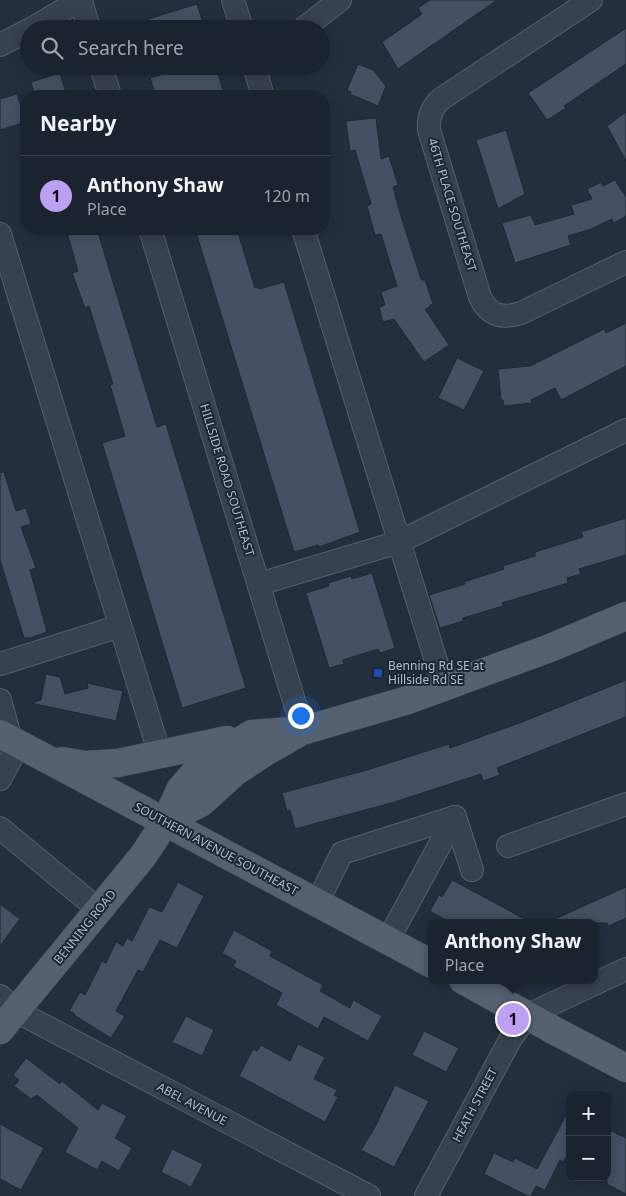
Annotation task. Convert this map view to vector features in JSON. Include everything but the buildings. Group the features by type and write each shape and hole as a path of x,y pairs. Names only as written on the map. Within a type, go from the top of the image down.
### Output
{"main road":[{"path":"45,758 85,765 118,763 252,734 305,730 408,700 550,648 626,616"},
{"path":"166,821 202,802 235,772 267,751 305,730"},
{"name":"BENNING ROAD","path":"5,1013 99,910 143,856 166,821 180,790 203,763 252,734"},
{"name":"SOUTHERN AVENUE SOUTHEAST","path":"10,739 428,962"},
{"path":"471,984 626,1068"}],"street":[{"path":"46,20 80,0 86,20"},
{"path":"233,0 239,20"},
{"path":"314,20 340,0"},
{"name":"46TH PLACE SOUTHEAST","path":"591,0 436,103 430,116 429,130 480,297 493,313 506,317 521,313 626,262"},
{"path":"0,45 20,34"},
{"path":"104,75 108,90"},
{"path":"257,75 261,90"},
{"path":"0,234 160,755"},
{"name":"HILLSIDE ROAD SOUTHEAST","path":"152,235 305,730"},
{"path":"305,235 444,687"},
{"path":"259,584 399,542 626,430"},
{"path":"0,664 120,626"},
{"path":"0,700 10,739 0,779"},
{"path":"508,846 626,804"},
{"path":"454,816 472,870"},
{"path":"317,903 342,853 454,816"},
{"path":"388,940 454,816"},
{"path":"0,828 99,910"},
{"path":"598,982 626,969"},
{"path":"528,1016 595,984"},
{"name":"ABEL AVENUE","path":"5,1013 368,1196"},
{"name":"HEATH STREET","path":"426,1196 511,1038 528,1016"}],"place":[{"name":"Benning Rd SE at Hillside Rd SE","path":"378,673"},
{"name":"Anthony Shaw","path":"513,1019"}]}
